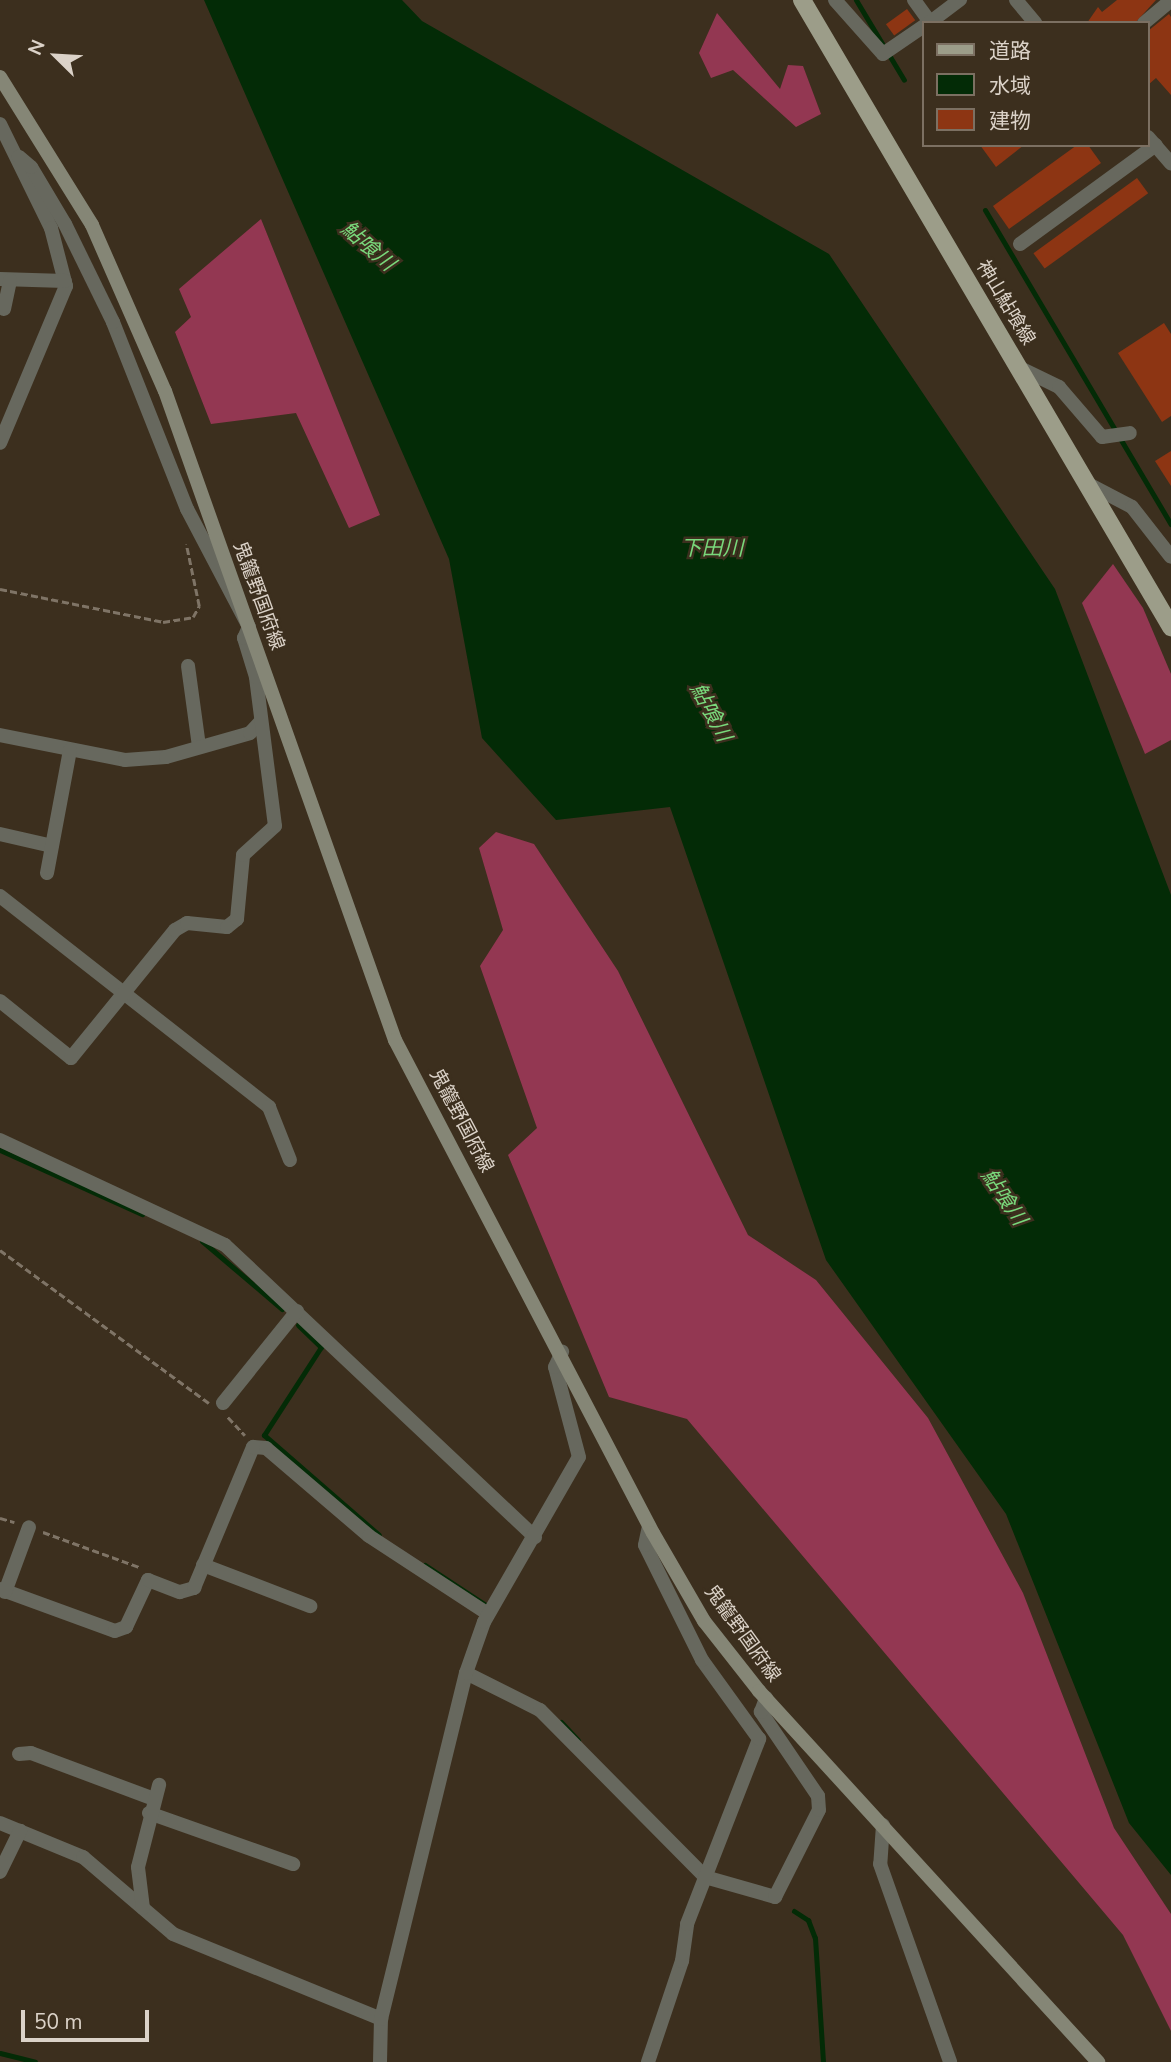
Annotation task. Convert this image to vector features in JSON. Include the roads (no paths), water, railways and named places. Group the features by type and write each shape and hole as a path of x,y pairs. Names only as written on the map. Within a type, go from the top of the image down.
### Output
{"main road":[{"name":"神山鮎喰線","path":"802,0 1171,626"},
{"name":"鬼籠野国府線","path":"0,77 92,225 165,391 396,1040 562,1352 649,1527 704,1621 766,1698 1098,2062"}],"street":[{"path":"835,0 889,51 922,27"},
{"path":"914,0 929,21"},
{"path":"931,21 960,0"},
{"path":"1016,0 1033,21"},
{"path":"1146,21 1171,0"},
{"path":"0,124 19,157 51,228 65,281 48,338 0,443"},
{"path":"1152,141 1171,163"},
{"path":"1020,244 1144,147"},
{"path":"0,1002 71,1058 175,930 187,923 227,927 237,919 243,855 275,826 261,721 244,638 249,627 187,509 114,322 65,223 31,166 19,157"},
{"path":"4,309 5,280 65,281"},
{"path":"1018,367 1059,387 1111,441 1130,433"},
{"path":"1090,485 1132,507 1171,557"},
{"path":"1153,596 1171,606"},
{"path":"188,666 199,746"},
{"path":"0,735 125,760 250,733 261,721"},
{"path":"47,873 70,750"},
{"path":"0,834 52,846"},
{"path":"0,896 269,1107 290,1160"},
{"path":"0,1140 202,1230 297,1311 535,1537"},
{"path":"221,1408 297,1311"},
{"path":"380,2062 381,2019 466,1673 488,1614 579,1457 555,1367 562,1352"},
{"path":"29,1527 3,1590 115,1631 126,1627 148,1580 180,1592 194,1588 253,1447 266,1448 369,1536 488,1614"},
{"path":"648,2062 705,1877 759,1739 702,1660 645,1545 649,1527"},
{"path":"203,1565 310,1606"},
{"path":"466,1673 540,1710 705,1877 775,1897 819,1810 818,1796 761,1712 766,1698"},
{"path":"19,1754 31,1753 154,1799 293,1864"},
{"path":"143,1908 138,1867 154,1799"},
{"path":"0,1823 83,1857 173,1934 218,1957 381,2019"},
{"path":"883,1825 880,1864 950,2062"},
{"path":"0,1872 20,1831"}],"water":[{"name":"下田川","path":"204,0 402,0 422,21 829,254 1055,589 1171,895 1171,1875 1129,1823 1006,1514 826,1260 670,807 556,820 482,738 449,559"}],"waterway":[{"path":"856,0 904,80"},
{"path":"985,210 1171,524"},
{"path":"0,1150 142,1214"},
{"path":"202,1241 282,1309"},
{"path":"298,1325 321,1347 264,1435 379,1535"},
{"path":"425,1565 484,1604"},
{"path":"561,1722 578,1740"},
{"path":"794,1911 808,1920 815,1938 823,2062"},
{"path":"0,2053 35,2062"}],"water label":[{"name":"鮎喰川","path":"368,246"},
{"name":"鮎喰川","path":"711,712"},
{"name":"鮎喰川","path":"1004,1197"}]}
